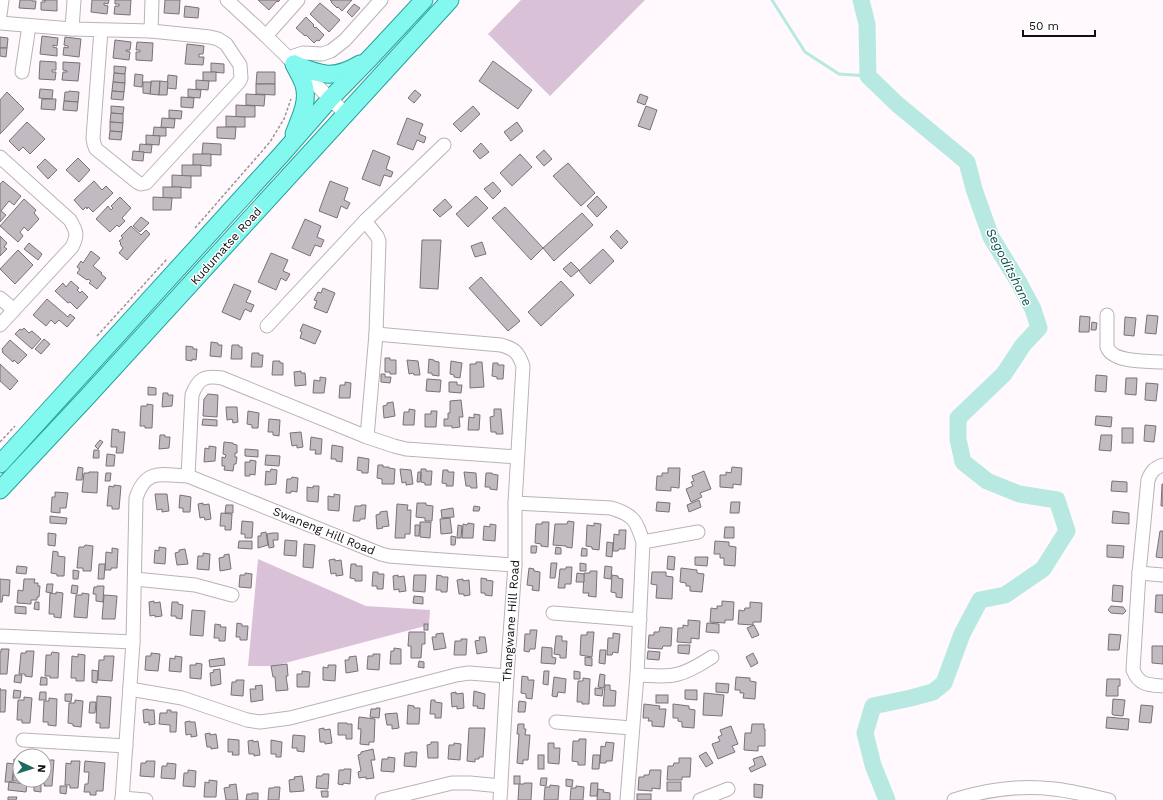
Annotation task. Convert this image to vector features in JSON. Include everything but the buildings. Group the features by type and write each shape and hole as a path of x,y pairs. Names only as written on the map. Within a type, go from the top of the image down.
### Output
{"main road":[{"name":"Kudumatse Road","path":"0,464 281,155 330,99 424,0"},
{"name":"Kudumatse Road","path":"0,490 88,396 450,0"},
{"path":"291,61 318,73 330,74 344,72 371,57"},
{"path":"281,155 294,133 302,115 306,100 304,85 291,61"}],"street":[{"path":"0,15 2,0"},
{"path":"72,29 74,0"},
{"path":"150,31 152,0"},
{"path":"227,0 346,114"},
{"path":"266,36 298,0"},
{"path":"291,61 303,54 322,54 331,51 345,40 381,0"},
{"path":"0,23 72,29 150,31 210,37 218,39 226,44 240,65 241,78 239,82 146,183 141,184 137,182 96,149 94,144 93,138 101,30"},
{"path":"22,72 29,26"},
{"path":"267,326 365,221 444,145"},
{"path":"0,157 70,220 75,228 76,237 72,247 0,325"},
{"path":"365,221 377,236 379,241 376,334 367,437"},
{"path":"0,298 14,310"},
{"path":"1107,315 1108,351 1119,358 1163,362"},
{"name":"Thangwane Hill Road","path":"376,334 501,345 512,348 520,357 523,366 514,503 515,565 500,800"},
{"path":"146,800 122,799 133,642 136,498 144,482 150,477 158,475 188,476 192,395 196,385 203,378 213,376 222,378 367,437 394,446 406,449 517,457"},
{"path":"1163,465 1157,467 1151,472 1148,480 1134,670 1137,678 1142,682 1149,685 1163,686"},
{"name":"Swaneng Hill Road","path":"188,476 381,554 389,556 515,565"},
{"path":"514,503 611,508 632,517 638,526 643,542 640,620 627,800"},
{"path":"643,542 698,532"},
{"path":"1140,573 1163,575"},
{"path":"135,579 195,585 232,596"},
{"path":"553,612 640,620"},
{"path":"0,636 133,642"},
{"path":"636,675 664,676 678,674 692,669 712,657"},
{"path":"130,689 182,698 247,720 260,722 290,718 456,675 469,673 507,676"},
{"path":"556,722 632,728"},
{"path":"23,740 126,746"},
{"path":"382,800 452,783 501,786"},
{"path":"954,800 994,790 1034,787 1075,792 1108,800"},
{"path":"700,800 728,789"}],"path":[{"path":"193,230 270,142 284,118 291,99 306,100"},
{"path":"93,341 167,259"},
{"path":"0,442 15,426"}],"shaded area":[{"path":"521,0 645,0 550,96 488,34"},
{"path":"258,559 366,606 430,610 429,625 274,666 248,666"}],"waterway":[{"path":"772,0 805,52 839,74 868,76"},
{"name":"Segoditshane","path":"861,0 867,24 868,76 897,104 967,162 974,189 991,237 1033,309 1039,328 1023,345 1004,374 958,418 958,439 963,462 987,481 1019,494 1057,500 1067,531 1043,569 1005,595 980,600 962,634 944,683 933,692 873,706 865,733 873,765 887,800"}]}
